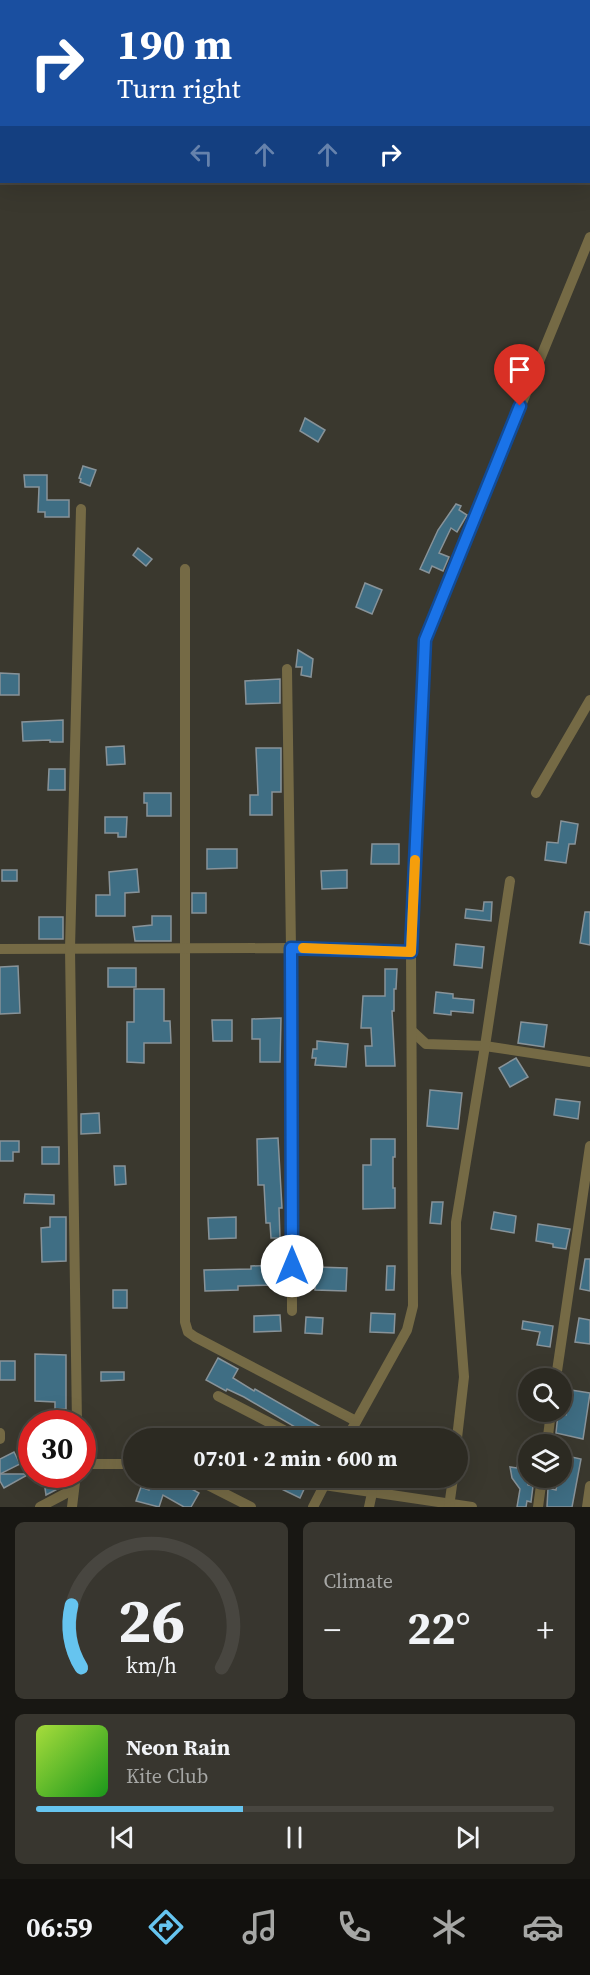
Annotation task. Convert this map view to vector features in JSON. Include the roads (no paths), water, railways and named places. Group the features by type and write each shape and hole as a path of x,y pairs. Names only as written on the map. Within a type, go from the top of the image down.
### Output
{"street":[{"path":"352,1428 407,1330 413,1306 411,952 425,640 590,237"},
{"path":"77,1410 70,949 81,509"},
{"path":"185,569 185,1322 188,1332 356,1421"},
{"path":"287,669 291,948 292,1311"},
{"path":"536,793 590,700"},
{"path":"458,1428 464,1377 456,1273 456,1222 510,881"},
{"path":"0,949 184,947 411,952"},
{"path":"412,1032 426,1044 485,1046 590,1062"},
{"path":"557,1368 590,1146"},
{"path":"218,1396 280,1428"},
{"path":"0,1433 0,1439"},
{"path":"96,1464 123,1464"},
{"path":"587,1507 590,1486"},
{"path":"214,1488 251,1507"},
{"path":"313,1507 322,1488"},
{"path":"355,1488 450,1506 472,1507"},
{"path":"450,1506 452,1488"},
{"path":"537,1507 540,1488"},
{"path":"40,1507 74,1489"},
{"path":"72,1507 74,1489"},
{"path":"369,1507 372,1492"}]}
